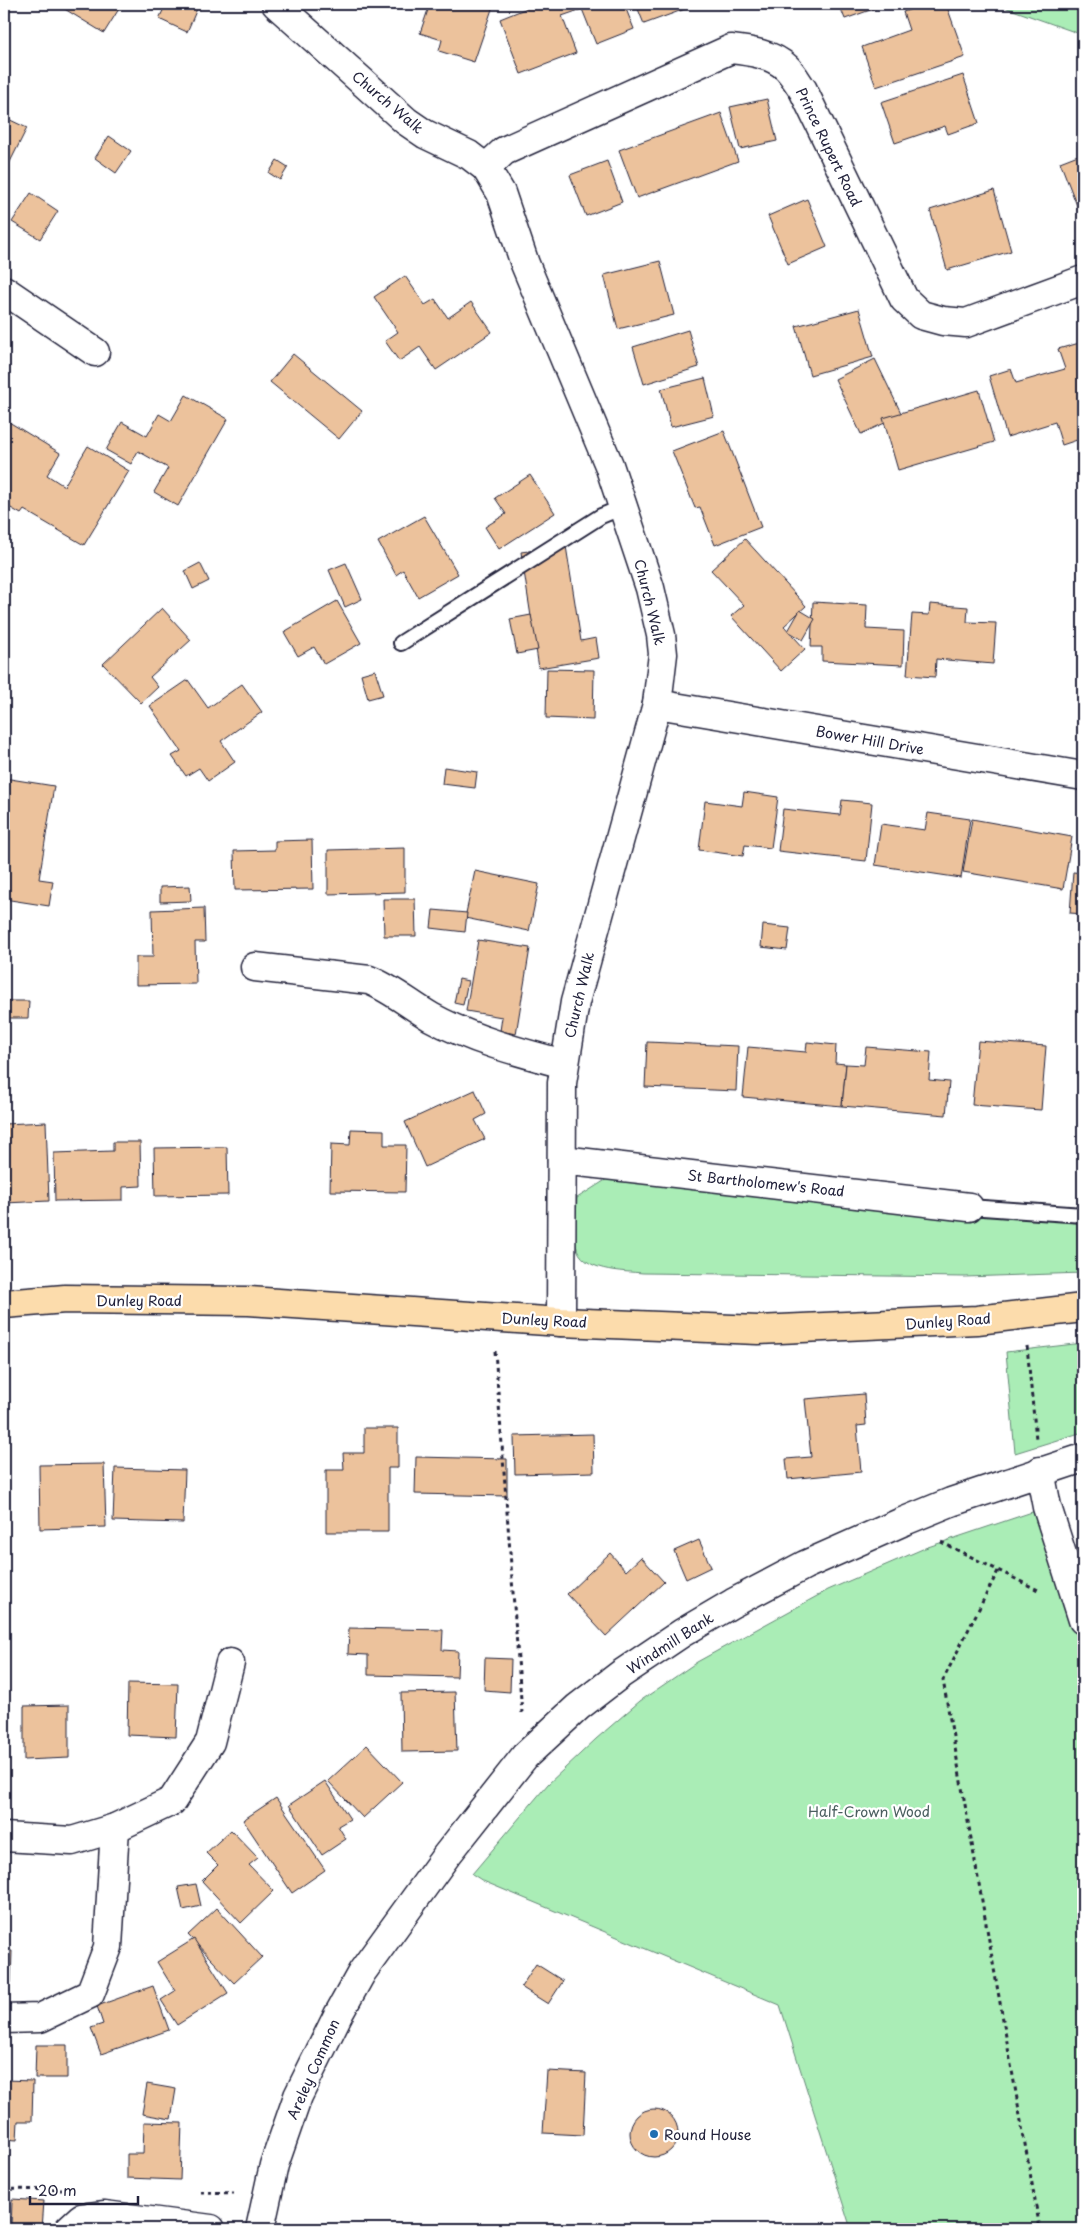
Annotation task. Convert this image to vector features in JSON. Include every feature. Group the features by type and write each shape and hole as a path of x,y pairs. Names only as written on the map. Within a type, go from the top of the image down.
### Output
{"main road":[{"name":"Dunley Road","path":"4,1304 65,1300 249,1301 561,1322 758,1330 977,1320 1083,1308"}],"street":[{"name":"Church Walk","path":"276,4 406,121 425,134 469,155 486,168 501,193 525,264 610,464 650,588 661,635 662,664 657,704 575,1002 564,1064 562,1083 561,1322"},
{"name":"Prince Rupert Road","path":"486,168 504,150 731,50 763,54 786,66 803,90 904,299 921,315 943,321 966,323 1083,280"},
{"path":"4,290 95,352"},
{"name":"Bower Hill Drive","path":"657,704 1083,776"},
{"path":"255,967 369,980 386,987 432,1017 489,1043 564,1064"},
{"name":"St Bartholomew's Road","path":"562,1160 970,1207"},
{"name":"Windmill Bank","path":"362,1972 446,1856 525,1756 578,1707 621,1674 682,1633 805,1565 951,1502 1083,1458"},
{"path":"1040,1472 1047,1507 1081,1615"},
{"path":"4,1837 72,1841 115,1828 172,1801 210,1742 230,1663"},
{"path":"4,2020 40,2018 90,1994 108,1947 115,1828"},
{"name":"Areley Common","path":"260,2229 274,2165 298,2096 338,2015 362,1972"},
{"path":"69,2229 81,2218 105,2215 211,2229"}],"lane":[{"path":"401,643 601,516 624,507"},
{"path":"970,1207 1083,1215"}],"path":[{"path":"1025,1315 1040,1472"},
{"path":"494,1318 495,1357 525,1756"},
{"path":"902,1522 1081,1615"},
{"path":"998,1571 943,1680 1040,2229"}],"green space":[{"path":"996,4 1083,4 1083,35"},
{"path":"626,1167 1083,1215 1083,1273 965,1277 643,1273 604,1268 594,1265 579,1254 575,1240 577,1198"},
{"path":"1083,1343 1083,1432 1015,1453 1006,1352"},
{"name":"Half-Crown Wood","path":"1047,1507 1083,1620 1083,2229 851,2229 780,2005 483,1881 472,1874 548,1784 640,1701 697,1662 828,1590 925,1548"}],"building":[{"path":"66,4 122,4 104,33 63,8"},
{"path":"166,4 199,4 187,32 159,19"},
{"path":"393,4 415,4 413,10"},
{"path":"430,4 486,4 493,6 474,62 439,51 442,40 420,33"},
{"path":"537,4 624,4 634,29 596,44 582,9 562,16 576,53 521,74 500,19"},
{"path":"636,4 683,4 685,9 644,24"},
{"path":"839,4 887,4 845,19"},
{"path":"927,4 946,4 965,57 876,87 862,47 909,30 903,12"},
{"path":"963,75 979,123 948,134 945,126 895,143 881,102"},
{"path":"767,99 777,141 740,149 730,107"},
{"path":"721,113 738,161 637,198 619,150"},
{"path":"4,117 27,128 4,174"},
{"path":"109,136 131,151 116,173 95,158"},
{"path":"1083,153 1083,215 1081,216 1060,162"},
{"path":"277,160 288,167 280,180 269,173"},
{"path":"607,161 622,202 586,216 570,175"},
{"path":"994,190 1011,251 947,270 930,210"},
{"path":"31,193 58,211 40,239 12,222"},
{"path":"807,199 827,247 788,264 768,216"},
{"path":"660,261 674,315 618,329 604,275"},
{"path":"405,276 425,305 435,299 448,318 471,302 492,332 436,370 420,347 399,361 385,341 398,332 374,297"},
{"path":"859,309 873,357 810,375 796,326"},
{"path":"688,330 699,367 644,384 633,347"},
{"path":"1083,342 1083,438 1062,445 1055,422 1007,437 989,376 1011,369 1016,383 1065,369 1058,349"},
{"path":"293,354 362,411 339,439 270,382"},
{"path":"875,359 902,415 861,434 835,379"},
{"path":"705,378 714,416 671,427 661,389"},
{"path":"979,390 994,442 898,470 883,418"},
{"path":"186,395 228,419 178,506 154,492 168,468 138,451 131,464 106,450 122,422 147,436 159,414 171,421"},
{"path":"4,419 60,453 47,475 64,486 88,446 129,471 84,545 24,510 21,514 4,504"},
{"path":"724,431 761,527 715,545 700,507 695,508 672,451"},
{"path":"530,475 555,513 499,549 485,527 506,514 495,498"},
{"path":"424,516 458,574 418,597 403,570 396,575 378,542"},
{"path":"745,539 806,606 784,626 805,649 781,671 731,616 744,605 711,570"},
{"path":"566,546 581,641 596,638 599,658 539,668 521,552"},
{"path":"200,563 209,581 193,589 185,571"},
{"path":"346,563 362,599 345,607 329,570"},
{"path":"337,601 361,643 324,664 314,647 298,656 284,632"},
{"path":"813,602 867,605 866,629 904,631 903,665 822,661 822,647 811,647"},
{"path":"930,604 968,607 967,622 996,623 993,664 936,659 935,677 907,675 912,614 929,615"},
{"path":"162,608 191,640 150,677 158,687 141,703 103,664"},
{"path":"800,610 815,619 803,640 788,631"},
{"path":"531,615 538,650 517,654 510,619"},
{"path":"547,669 594,670 593,720 546,718"},
{"path":"375,670 383,695 368,699 361,674"},
{"path":"188,680 208,708 242,684 262,712 221,741 235,762 208,781 199,768 186,776 172,756 181,751 150,706"},
{"path":"444,767 477,772 475,788 442,784"},
{"path":"4,778 54,786 39,879 53,881 49,906 4,899"},
{"path":"744,792 778,797 771,848 745,845 743,856 699,850 705,801 742,806"},
{"path":"842,800 872,803 866,861 778,851 783,809 840,815"},
{"path":"928,813 970,819 961,878 875,865 881,824 925,830"},
{"path":"972,819 1072,837 1063,889 963,872"},
{"path":"312,840 313,889 235,890 234,851 275,850 275,841"},
{"path":"405,848 405,892 328,894 328,850"},
{"path":"475,871 539,884 529,931 465,918"},
{"path":"1073,872 1083,873 1083,914 1070,913"},
{"path":"190,886 191,901 160,902 160,887"},
{"path":"383,899 415,899 416,936 384,936"},
{"path":"204,908 205,942 195,942 196,984 136,985 136,957 153,957 152,910"},
{"path":"433,910 467,913 465,932 431,928"},
{"path":"763,925 790,928 787,950 761,947"},
{"path":"478,940 530,948 516,1034 500,1031 502,1017 466,1011"},
{"path":"459,979 468,981 463,1005 454,1003"},
{"path":"4,1001 29,1001 28,1018 4,1018"},
{"path":"978,1041 1046,1046 1041,1110 972,1105"},
{"path":"647,1042 738,1046 736,1091 645,1087"},
{"path":"807,1042 836,1045 835,1063 846,1064 842,1106 743,1097 748,1047 806,1052"},
{"path":"866,1047 931,1052 929,1080 949,1082 946,1115 842,1106 846,1064 864,1065"},
{"path":"475,1090 486,1114 475,1120 485,1139 425,1167 405,1122"},
{"path":"46,1122 49,1201 4,1203 4,1124"},
{"path":"351,1129 384,1130 384,1145 406,1145 405,1192 330,1191 331,1144 350,1145"},
{"path":"113,1142 140,1142 141,1186 123,1187 123,1200 55,1201 54,1153 113,1151"},
{"path":"227,1147 228,1195 155,1196 154,1148"},
{"path":"864,1394 866,1425 857,1426 861,1472 788,1479 786,1459 811,1457 805,1399"},
{"path":"364,1428 398,1428 398,1468 388,1468 388,1532 326,1532 326,1470 344,1470 343,1453 364,1453"},
{"path":"593,1434 594,1472 515,1474 514,1436"},
{"path":"416,1457 507,1459 507,1496 415,1494"},
{"path":"104,1464 106,1527 40,1529 39,1465"},
{"path":"115,1468 185,1470 183,1523 113,1521"},
{"path":"699,1540 711,1567 686,1579 674,1551"},
{"path":"610,1553 626,1571 641,1557 664,1582 606,1636 567,1594"},
{"path":"349,1628 443,1630 442,1650 458,1651 457,1677 368,1675 368,1655 348,1654"},
{"path":"485,1658 511,1659 510,1692 484,1690"},
{"path":"128,1683 178,1684 176,1737 127,1735"},
{"path":"455,1692 457,1751 402,1752 401,1693"},
{"path":"69,1705 69,1758 24,1760 24,1706"},
{"path":"367,1745 402,1782 363,1818 328,1781"},
{"path":"325,1781 350,1819 338,1826 346,1839 322,1855 289,1805"},
{"path":"276,1798 325,1870 292,1893 243,1820"},
{"path":"231,1830 258,1858 249,1865 274,1891 241,1923 202,1881 218,1865 206,1853"},
{"path":"196,1884 201,1906 183,1910 178,1887"},
{"path":"217,1908 262,1957 234,1983 188,1935"},
{"path":"194,1939 228,1993 177,2025 161,2000 175,1991 157,1962"},
{"path":"4,1951 12,1951 11,1983 4,1983"},
{"path":"536,1964 563,1981 548,2004 521,1987"},
{"path":"153,1986 169,2030 101,2054 91,2028 103,2024 97,2006"},
{"path":"36,2045 67,2045 67,2078 35,2078"},
{"path":"547,2071 586,2073 583,2135 543,2133"},
{"path":"4,2080 33,2081 32,2121 18,2121 17,2140 4,2139"},
{"path":"147,2084 176,2089 171,2119 142,2114"},
{"name":"Round House","path":"649,2109 659,2109 671,2116 678,2128 678,2138 671,2150 659,2157 649,2157 641,2153 634,2146 630,2138 630,2128 634,2120 641,2113"},
{"path":"144,2122 182,2123 180,2180 127,2178 127,2154 143,2154"},
{"path":"12,2199 44,2201 42,2229 11,2229"}],"place":[{"name":"Round House","path":"654,2134"}]}
